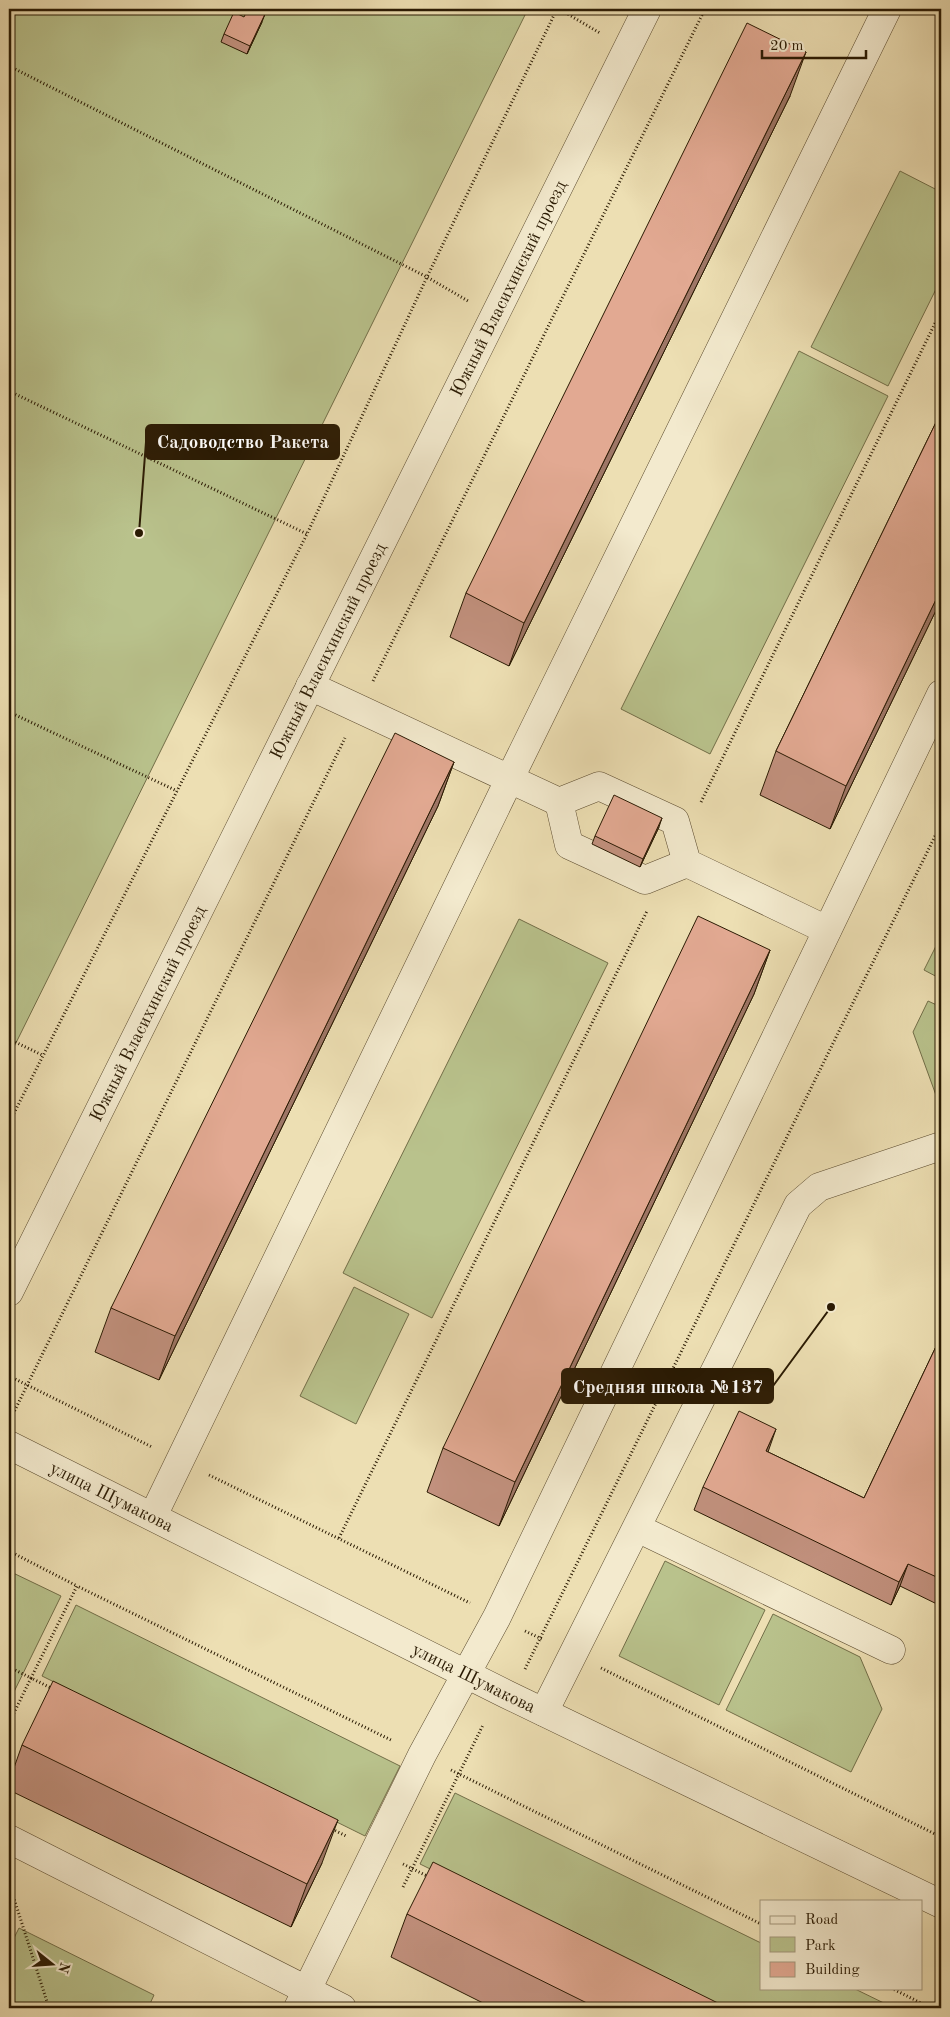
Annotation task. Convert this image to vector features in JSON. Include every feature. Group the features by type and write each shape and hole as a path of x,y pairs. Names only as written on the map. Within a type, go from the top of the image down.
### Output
{"street":[{"name":"Южный Власихинский проезд","path":"9,1292 647,9"},
{"path":"153,1516 510,778 887,9"},
{"path":"310,686 559,802 599,786 675,822 678,859"},
{"path":"302,1999 422,1755 497,1617 941,694"},
{"path":"559,802 569,845 645,880 678,859"},
{"path":"678,859 827,930"},
{"path":"544,1712 798,1205 819,1187 941,1146"},
{"name":"улица Шумакова","path":"9,1445 544,1712 941,1904"},
{"path":"637,1528 892,1650"},
{"path":"9,1839 302,1999 342,2008"}],"path":[{"path":"9,1123 307,534 427,277 558,9 627,49"},
{"path":"9,66 427,277 494,317"},
{"path":"339,1538 678,859 941,311"},
{"path":"9,391 307,534"},
{"path":"9,712 177,791"},
{"path":"523,1674 941,824"},
{"path":"9,1039 42,1055"},
{"path":"9,1551 760,1924"},
{"path":"9,1723 77,1586"},
{"path":"9,1667 58,1691"},
{"path":"403,1887 483,1725"},
{"path":"323,1824 430,1877"},
{"path":"9,1883 49,2008"},
{"path":"895,1990 931,2008"}],"green space":[{"path":"9,9 528,9 9,1057"},
{"path":"900,171 941,192 941,279 888,386 811,347"},
{"path":"799,351 888,396 710,754 621,709"},
{"path":"519,919 608,963 432,1318 343,1273"},
{"path":"941,936 941,979 924,970"},
{"path":"928,1001 941,1007 941,1109 913,1032"},
{"path":"354,1287 409,1314 356,1424 300,1396"},
{"path":"665,1561 765,1610 719,1705 619,1656"},
{"path":"9,1571 61,1596 9,1702"},
{"path":"76,1605 400,1766 365,1836 42,1676"},
{"path":"773,1614 860,1657 882,1709 851,1772 726,1710"},
{"path":"455,1793 760,1943 760,1990 857,1990 894,2008 714,2008 420,1864"},
{"path":"19,1928 154,1995 148,2008 9,2008 9,1948"}],"building":[{"path":"248,9 254,9 265,14 250,46 224,34 234,12 244,17"},
{"path":"747,23 806,52 524,623 466,593"},
{"path":"941,412 941,589 846,786 776,751"},
{"path":"395,733 454,762 175,1336 111,1308"},
{"path":"614,795 662,818 643,859 595,836"},
{"path":"698,916 770,950 515,1482 443,1448"},
{"path":"941,1336 941,1579 908,1564 899,1582 703,1487 739,1411 776,1429 766,1451 864,1498"},
{"path":"53,1681 338,1820 307,1884 22,1745"},
{"path":"433,1862 728,2008 597,2008 407,1914"}],"place":[{"name":"Садоводство Ракета","path":"139,533"},
{"name":"Средняя школа №137","path":"831,1307"}]}
